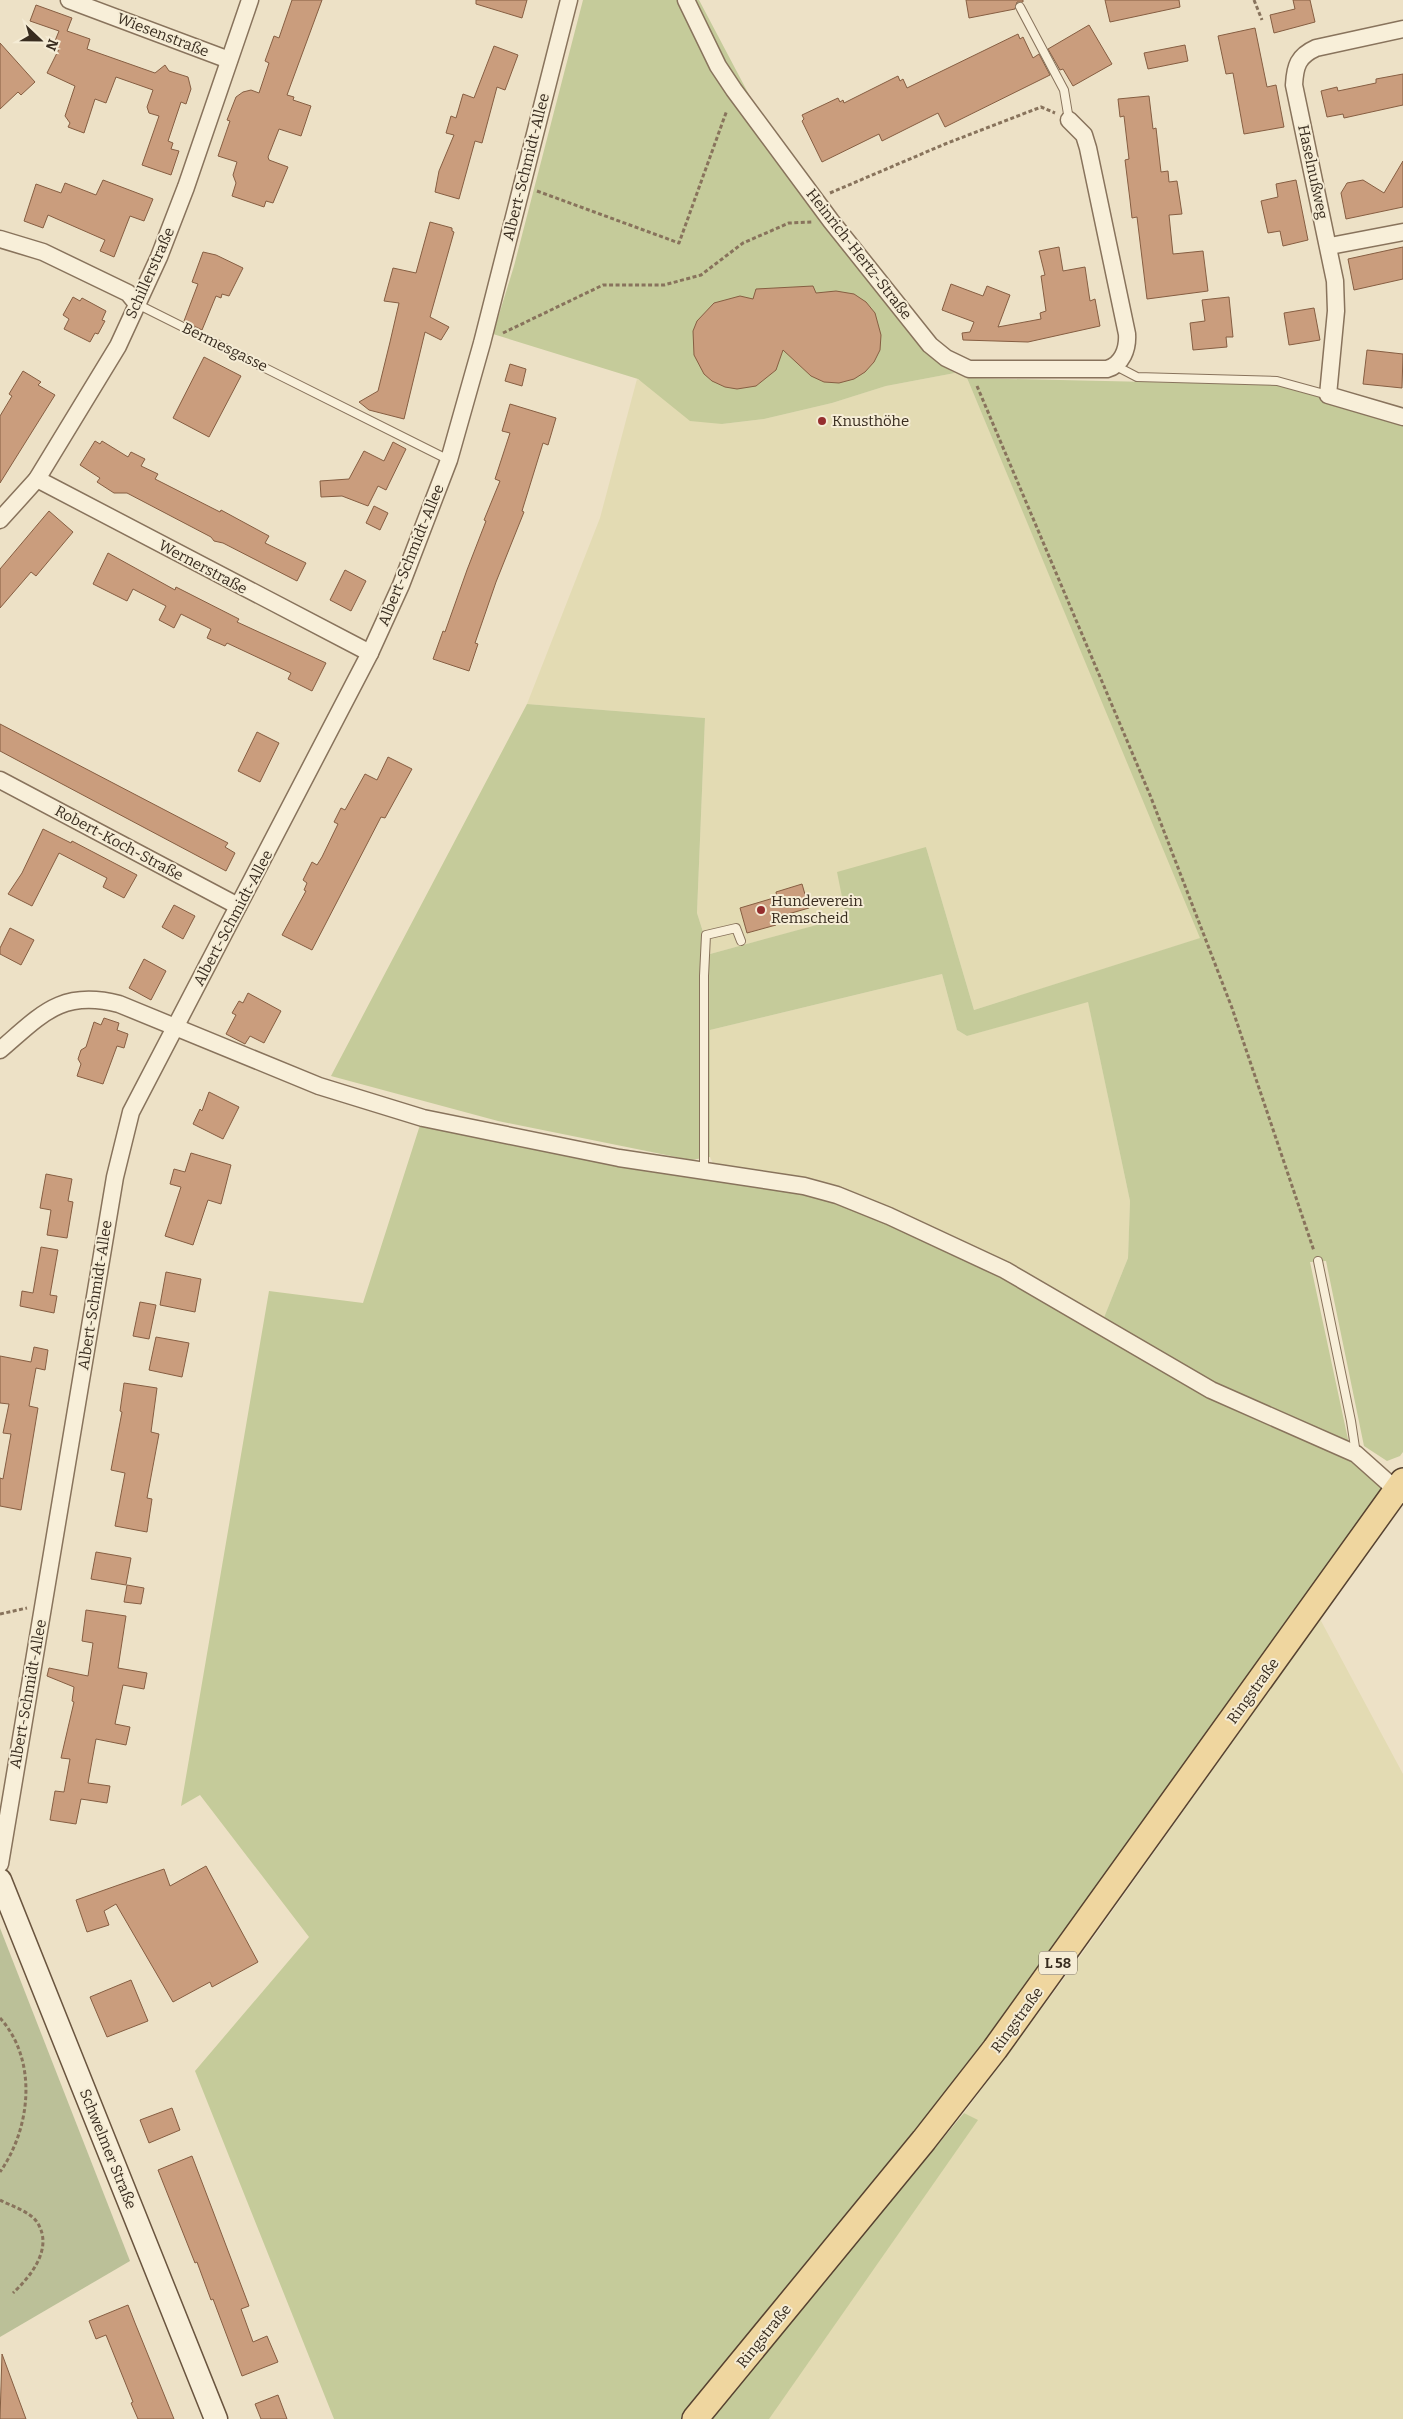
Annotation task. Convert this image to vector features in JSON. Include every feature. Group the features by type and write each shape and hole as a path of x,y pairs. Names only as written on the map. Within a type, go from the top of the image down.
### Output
{"main road":[{"name":"Ringstraße","path":"695,2419 901,2168 995,2049 1401,1488"}],"street":[{"name":"Wiesenstraße","path":"69,0 229,60"},
{"name":"Schillerstraße","path":"0,520 37,479 118,346 159,257 186,187 250,0"},
{"name":"Albert-Schmidt-Allee","path":"0,1864 115,1177 123,1140 132,1112 370,653 401,585 449,460 482,343 569,0"},
{"name":"Heinrich-Hertz-Straße","path":"686,0 718,66 734,90 831,221 930,344 946,358 969,369 1107,369 1116,366"},
{"name":"Haselnußweg","path":"1328,395 1336,311 1336,281 1294,85 1298,60 1304,53 1316,48 1403,29"},
{"path":"1069,120 1084,136 1088,148 1127,334 1124,354 1116,366"},
{"path":"1330,246 1403,232"},
{"name":"Bermesgasse","path":"0,239 43,252 128,293 137,304"},
{"path":"1328,395 1403,417"},
{"name":"Wernerstraße","path":"37,479 370,653"},
{"name":"Robert-Koch-Straße","path":"0,780 238,906"},
{"path":"0,1050 50,1009 66,1001 98,999 119,1004 319,1086 424,1118 619,1158 804,1186 837,1195 889,1216 1004,1270 1211,1390 1356,1454 1401,1488"},
{"name":"Schwelmer Straße","path":"0,1880 216,2419"}],"lane":[{"path":"1020,7 1064,90 1069,120"},
{"name":"Bermesgasse","path":"137,304 449,460"},
{"path":"1116,366 1137,377 1276,381 1328,395"},
{"path":"704,1171 704,976 706,935 736,928 741,941"},
{"path":"1318,1261 1356,1454"}],"path":[{"path":"1254,0 1262,20"},
{"path":"522,186 680,243 734,90"},
{"path":"818,201 834,190 1041,107 1069,120"},
{"path":"482,343 603,285 664,285 701,275 743,243 789,223 831,221"},
{"path":"969,369 1154,804 1232,1008 1318,1261"},
{"path":"0,1614 44,1603"},
{"path":"0,2018 12,2035 18,2049 25,2074 26,2092 19,2137 10,2157 0,2172"},
{"path":"0,2200 29,2214 37,2222 41,2233 40,2256 34,2270 13,2293"}],"shaded area":[{"path":"955,373 967,378 1201,938 974,1010 926,847 847,917 710,954 697,913 705,718 527,704 600,518 637,379 722,424 764,419 832,403 886,386"},
{"path":"942,974 957,1030 967,1036 1088,1001 1130,1201 1128,1258 1103,1320 715,1167 710,1157 710,1030"},
{"path":"1320,1619 1403,1774 1403,2419 768,2419 977,2120 964,2113 1074,1965"}],"green space":[{"path":"583,0 699,0 755,106 936,361 955,373 886,386 832,403 764,419 722,424 690,421 638,379 493,334 514,266"},
{"path":"967,378 1279,385 1403,422 1403,1452 1400,1456 1387,1461 1364,1446 1326,1261 1310,1262 1349,1444 1213,1384 1103,1320 1128,1258 1130,1201 1088,1002 967,1036 957,1030 942,974 710,1030 710,1157 691,1160 498,1121 331,1076 527,704 705,718 697,913 710,954 846,917 837,872 926,847 974,1010 1200,938"},
{"path":"420,1125 777,1188 824,1198 890,1223 975,1263 1355,1460 1383,1490 957,2083 681,2419 334,2419 195,2071 309,1937 200,1795 181,1806 269,1291 363,1303"},
{"path":"0,1928 130,2261 0,2337"},
{"path":"964,2113 978,2120 769,2419 711,2419"}],"building":[{"path":"292,0 322,0 287,95 294,97 293,100 311,106 301,136 279,129 268,157 269,160 288,167 273,203 266,201 264,207 232,196 236,183 233,175 237,162 218,156 230,121 227,120 236,97 243,92 251,90 259,93 269,63 265,61 274,36 279,38"},
{"path":"476,0 527,0 522,18 476,4"},
{"path":"966,0 1023,0 1023,2 1017,2 1015,9 969,18"},
{"path":"1105,0 1179,0 1180,7 1110,22"},
{"path":"1293,0 1310,0 1315,22 1274,33 1270,15 1295,9"},
{"path":"36,5 72,18 67,31 90,39 87,49 155,73 165,65 169,71 188,77 191,89 186,104 181,102 168,141 173,143 171,149 179,151 171,175 142,165 159,116 149,113 147,107 153,90 116,77 106,103 95,99 84,133 68,127 70,123 65,116 75,86 47,73 59,49 53,46 59,31 30,21"},
{"path":"1089,25 1112,64 1073,86 1063,69 1060,70 1048,49"},
{"path":"1255,28 1267,87 1276,85 1284,127 1244,134 1233,73 1226,74 1218,36"},
{"path":"1018,34 1020,39 1023,37 1033,58 1039,54 1050,75 945,127 938,113 882,141 879,134 822,162 802,121 804,119 802,115 838,98 840,102 843,100 844,103 898,76 900,81 903,79 907,88"},
{"path":"0,43 35,82 21,95 18,92 0,109"},
{"path":"1185,45 1188,61 1148,69 1144,53"},
{"path":"494,46 518,55 505,90 497,87 482,143 475,141 459,199 435,192 439,171 454,135 446,133 451,116 456,118 463,94 474,98"},
{"path":"1403,74 1403,105 1344,118 1343,114 1327,117 1321,91 1337,87 1338,91 1376,83 1376,79"},
{"path":"1149,96 1153,129 1156,128 1161,172 1168,171 1169,182 1177,181 1182,214 1169,215 1173,254 1203,251 1208,291 1147,299 1137,217 1132,218 1125,160 1129,159 1124,116 1120,117 1118,99"},
{"path":"1403,161 1403,207 1346,219 1341,193 1347,183 1363,180 1384,193"},
{"path":"103,180 153,199 144,221 130,216 114,257 100,251 105,240 48,215 43,228 24,221 36,184 61,193 65,183 96,195"},
{"path":"1296,180 1308,240 1283,246 1280,231 1268,233 1261,201 1278,197 1276,184"},
{"path":"430,222 452,228 454,232 430,317 449,327 441,340 425,332 404,419 369,410 359,402 378,391 399,303 384,301 393,268 416,273"},
{"path":"1059,247 1063,271 1085,267 1090,301 1095,299 1100,326 1028,342 963,340 962,333 970,332 974,322 942,310 951,284 983,296 987,286 1010,295 998,327 1041,319 1040,313 1046,311 1041,276 1045,275 1039,251"},
{"path":"1403,247 1403,279 1354,290 1348,259"},
{"path":"203,252 216,255 243,268 229,296 222,294 221,298 216,296 202,330 184,321 198,284 192,282"},
{"path":"813,286 816,293 836,291 854,294 866,302 875,313 881,335 880,350 874,362 865,372 854,379 839,383 824,382 811,376 783,350 776,370 756,386 737,389 725,387 712,381 704,374 694,355 693,331 697,321 714,303 740,296 753,299 756,289"},
{"path":"73,297 80,301 82,298 106,311 102,320 105,321 98,334 95,333 90,342 64,329 69,319 63,315"},
{"path":"1229,297 1233,337 1226,337 1227,347 1193,350 1190,323 1205,321 1202,300"},
{"path":"1314,308 1320,340 1289,345 1284,313"},
{"path":"1367,350 1403,354 1402,388 1363,384"},
{"path":"204,357 241,376 209,437 173,418"},
{"path":"510,364 526,369 522,386 505,381"},
{"path":"23,371 41,382 38,385 55,395 0,483 0,416 12,396 9,394"},
{"path":"510,404 556,418 548,445 543,443 522,511 524,512 496,582 475,643 478,644 469,671 433,659 443,631 445,632 486,521 484,520 500,481 495,479 510,433 502,431"},
{"path":"95,441 100,444 102,441 128,457 131,452 145,459 141,466 158,474 155,479 220,512 221,510 269,536 265,543 306,563 297,581 223,543 214,541 211,537 127,493 114,493 97,482 100,478 80,465"},
{"path":"393,442 406,449 386,490 378,486 368,506 342,496 321,497 320,481 349,479 364,451 384,461"},
{"path":"374,506 388,513 380,530 366,523"},
{"path":"49,511 73,532 36,576 31,572 0,608 0,569"},
{"path":"108,553 175,590 176,587 239,619 237,622 326,663 312,691 288,679 291,673 227,643 225,646 207,638 211,629 181,614 174,628 159,620 166,606 133,589 127,601 93,584"},
{"path":"345,570 366,581 351,611 330,600"},
{"path":"0,724 228,843 225,847 235,853 226,871 0,751"},
{"path":"257,732 279,743 260,782 238,771"},
{"path":"388,757 412,769 385,818 381,817 312,950 282,935 306,891 304,890 307,883 303,880 312,862 317,865 322,857 338,824 334,822 341,808 345,810 365,774 377,780"},
{"path":"43,829 71,843 72,841 137,875 124,898 103,887 107,878 59,853 32,906 8,894 22,873"},
{"name":"Hundeverein Remscheid","path":"802,884 809,908 774,918 776,925 747,933 740,908 777,897 776,892"},
{"path":"174,905 195,916 183,939 162,927"},
{"path":"10,928 34,940 21,965 0,954 0,948"},
{"path":"144,959 166,971 151,1000 129,988"},
{"path":"248,993 281,1011 264,1043 250,1036 245,1044 226,1034 236,1015 232,1013 239,1001 243,1003"},
{"path":"104,1018 119,1023 117,1030 128,1034 124,1048 117,1046 103,1084 77,1076 81,1064 78,1059 81,1050 86,1047 94,1022 101,1025"},
{"path":"209,1092 239,1107 223,1139 193,1124 200,1109 202,1111"},
{"path":"191,1153 231,1165 221,1204 208,1200 193,1245 165,1236 181,1187 170,1184 174,1169 185,1172"},
{"path":"46,1174 72,1179 68,1201 73,1202 67,1238 47,1235 51,1210 40,1208"},
{"path":"41,1247 58,1250 50,1295 57,1296 54,1313 20,1306 22,1291 33,1293"},
{"path":"166,1272 201,1279 195,1312 160,1305"},
{"path":"140,1302 156,1305 149,1339 133,1336"},
{"path":"156,1337 189,1343 182,1377 149,1370"},
{"path":"34,1347 48,1350 45,1370 36,1368 29,1406 38,1408 21,1510 0,1506 0,1478 3,1479 11,1434 3,1433 9,1404 0,1403 0,1356 31,1362"},
{"path":"124,1383 157,1388 151,1432 159,1434 147,1498 152,1499 147,1532 115,1526 125,1473 111,1470 122,1412 120,1411"},
{"path":"96,1552 131,1558 126,1585 91,1579"},
{"path":"127,1585 144,1588 141,1604 124,1602"},
{"path":"86,1610 126,1616 118,1668 147,1673 144,1689 123,1685 115,1724 130,1727 126,1745 96,1739 88,1783 110,1786 107,1803 81,1799 76,1824 50,1820 55,1791 64,1792 70,1759 61,1758 74,1702 72,1701 74,1687 47,1676 49,1668 88,1676 93,1643 82,1641"},
{"path":"206,1866 258,1962 212,1987 210,1982 173,2002 116,1904 104,1911 109,1925 87,1932 76,1900 164,1869 170,1886"},
{"path":"131,1980 148,2021 107,2037 90,1997"},
{"path":"172,2108 180,2130 149,2143 140,2120"},
{"path":"192,2156 249,2306 241,2309 253,2342 267,2336 278,2362 242,2376 213,2299 211,2300 197,2262 195,2263 158,2170"},
{"path":"128,2305 174,2419 138,2419 106,2335 96,2339 89,2321"},
{"path":"2,2354 26,2419 0,2419"},
{"path":"278,2395 287,2419 261,2419 255,2404"}],"place":[{"name":"Knusthöhe","path":"822,421"},
{"name":"Hundeverein Remscheid","path":"761,910"}]}
